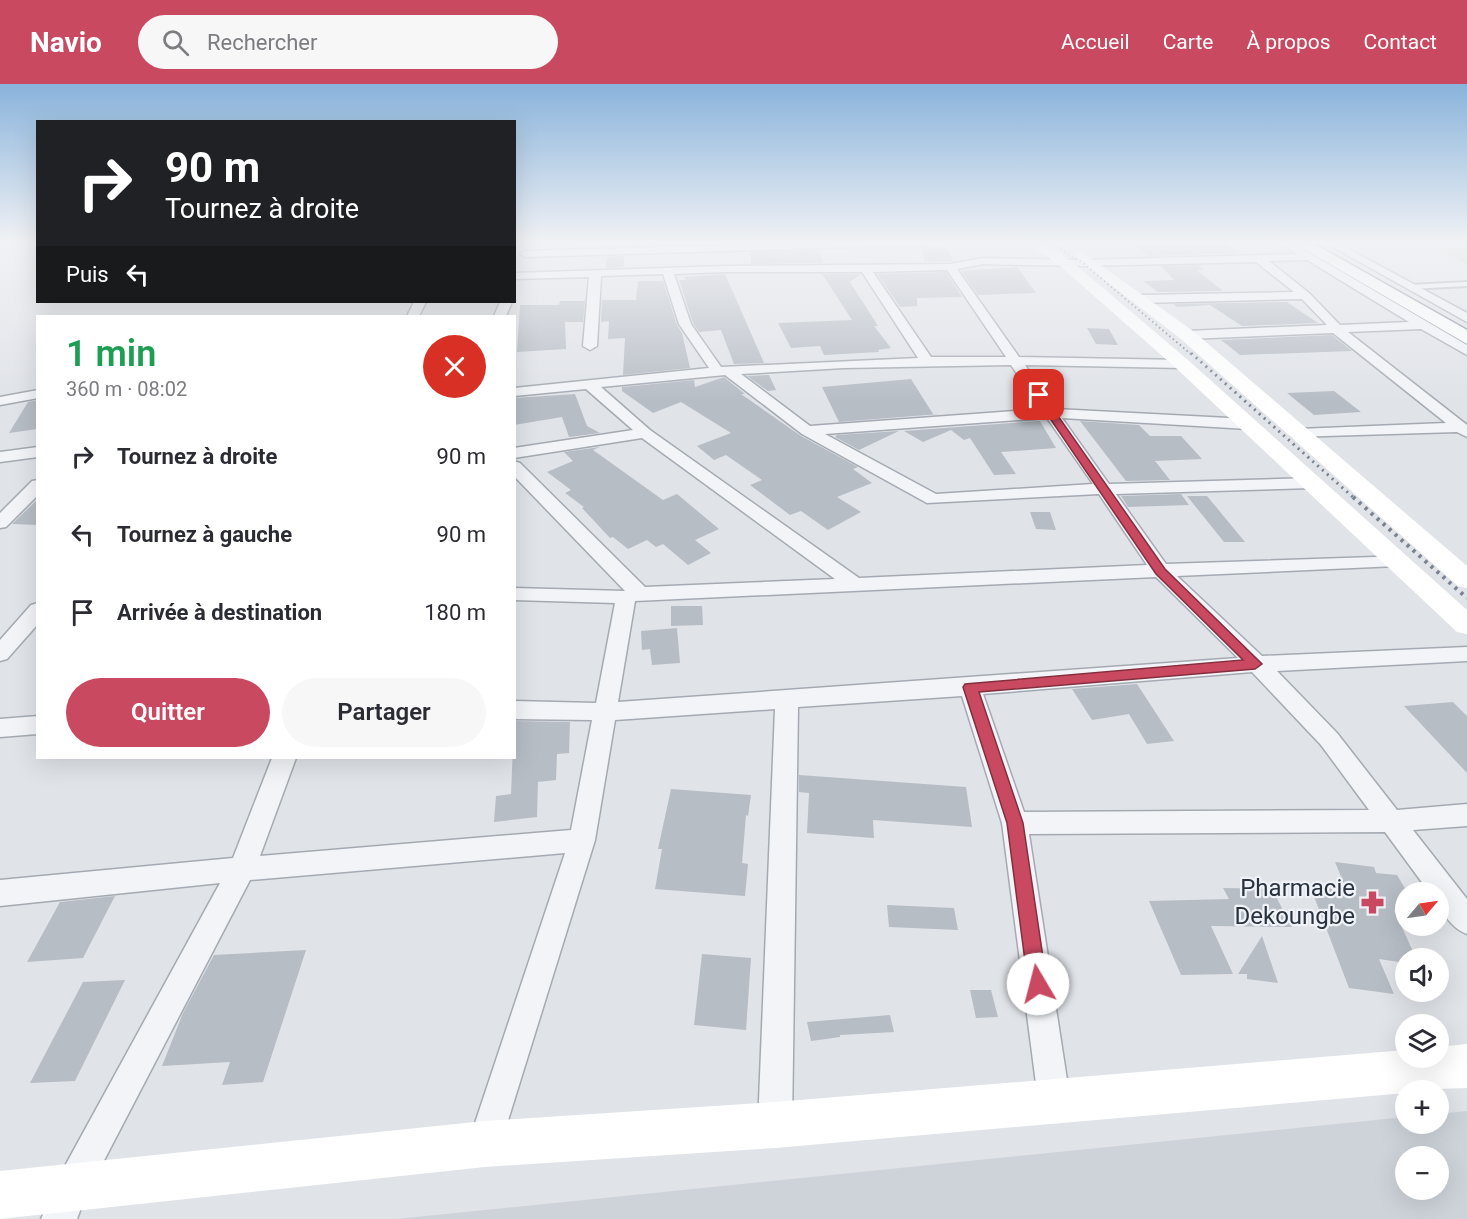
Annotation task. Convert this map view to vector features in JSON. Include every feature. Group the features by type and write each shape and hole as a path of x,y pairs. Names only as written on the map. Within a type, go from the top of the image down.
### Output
{"highway":[{"path":"1392,295 1467,338"},
{"path":"1403,295 1467,327"}],"main road":[{"path":"1102,295 1182,364 1467,625"},
{"path":"1136,295 1187,335 1467,580"},
{"path":"0,1195 66,1203 485,1144 775,1125 1054,1099 1467,1066"}],"street":[{"path":"590,346 594,295"},
{"path":"677,295 685,324 724,371 807,431 933,499 1101,489 1313,483"},
{"path":"882,295 926,360"},
{"path":"969,295 1101,489 1161,571 1329,739 1467,921"},
{"path":"1141,299 1305,295 1338,330 1463,429"},
{"path":"1378,295 1422,325 1467,351"},
{"path":"1425,295 1467,318"},
{"path":"1187,335 1422,325"},
{"path":"516,392 724,371 926,360 1012,359 1182,364"},
{"path":"590,385 645,433 853,583"},
{"path":"0,401 36,394"},
{"path":"807,431 1052,414 1248,424"},
{"path":"1298,434 1463,429"},
{"path":"516,453 645,433"},
{"path":"0,457 36,452"},
{"path":"516,468 633,596"},
{"path":"0,523 36,487"},
{"path":"516,594 633,596 853,583 1397,560"},
{"path":"485,1144 582,840 604,712 633,596"},
{"path":"0,654 36,612"},
{"path":"516,710 604,712 970,687 1255,664 1467,654"},
{"path":"970,687 1015,823 1054,1099"},
{"path":"775,1125 787,698"},
{"path":"0,728 36,725"},
{"path":"66,1203 242,868 284,759"},
{"path":"1015,823 1390,821 1467,815"},
{"path":"0,893 242,868 582,840"}],"shaded area":[{"path":"1467,1111 1467,1219 396,1219 1395,1118 1395,1134 1449,1134 1449,1113"}],"building":[{"path":"637,295 667,295 677,325 682,333 690,368 623,375 625,338 608,339 609,321 601,322 602,300 636,300"},
{"path":"684,295 734,295 764,363 734,364 721,330 699,332 693,323"},
{"path":"836,295 858,295 878,326 874,326 891,348 878,350 879,352 824,355 820,346 791,348 778,323 852,320"},
{"path":"892,295 961,295 962,297 917,298 917,306 900,307"},
{"path":"560,301 585,301 583,322 565,322 566,349 517,352 520,305 559,305"},
{"path":"1287,302 1318,323 1242,326 1210,305 1177,307 1174,304"},
{"path":"1087,328 1109,329 1118,345 1096,344"},
{"path":"1332,335 1352,351 1240,355 1221,340"},
{"path":"769,375 776,390 768,391 747,376"},
{"path":"724,377 745,394 741,394 801,436 858,467 853,469 872,483 837,497 861,512 828,530 801,511 790,515 750,485 762,480 726,455 714,460 697,446 731,433 681,402 653,413 622,391 622,387 694,380 695,387"},
{"path":"911,379 933,414 939,414 839,422 822,387"},
{"path":"1334,391 1361,412 1314,415 1287,393"},
{"path":"575,394 587,426 600,433 569,437 562,417 516,425 516,398"},
{"path":"36,400 36,429 9,433 28,402"},
{"path":"1040,421 1056,448 1001,452 1016,474 994,475 970,438 964,440 951,430 923,442 904,431"},
{"path":"1080,421 1139,425 1150,436 1181,436 1202,459 1155,461 1170,480 1126,481"},
{"path":"899,431 859,450 835,437 837,435"},
{"path":"600,447 593,450 663,500 677,494 719,529 695,540 711,553 688,565 663,544 656,547 647,540 628,549 613,537 610,538 582,508 584,507 565,493 571,490 547,472 573,461 564,452"},
{"path":"1181,494 1189,505 1128,507 1121,496"},
{"path":"1187,496 1207,496 1245,542 1224,542"},
{"path":"36,501 36,525 12,524"},
{"path":"1030,512 1050,512 1056,530 1036,529"},
{"path":"671,606 702,606 703,625 671,626"},
{"path":"677,628 680,663 652,665 650,649 642,650 641,631"},
{"path":"1137,684 1174,741 1147,744 1129,714 1092,720 1072,689"},
{"path":"1453,702 1467,716 1467,773 1404,706"},
{"path":"516,721 570,722 569,753 557,754 556,780 538,782 537,817 494,822 496,796 511,794 512,759 516,759"},
{"path":"799,775 966,787 972,827 873,820 874,838 807,833 809,793 799,792"},
{"path":"671,789 751,795 748,816 746,815 742,863 748,864 745,896 655,889 662,849 658,849"},
{"path":"1335,862 1374,867 1376,873 1397,875 1401,882 1395,882 1395,936 1406,936 1411,948 1395,948 1395,961 1379,959 1394,994 1349,988 1310,886 1347,891"},
{"path":"1223,888 1272,889 1292,927 1211,926 1233,974 1181,975 1149,901 1229,899"},
{"path":"115,896 83,958 27,962 60,902"},
{"path":"887,905 954,908 958,930 889,927"},
{"path":"1262,936 1278,983 1247,979 1247,974 1238,974"},
{"path":"306,950 263,1082 222,1085 230,1062 162,1066 183,1013 214,955"},
{"path":"702,954 751,958 746,1030 694,1025"},
{"path":"125,980 75,1081 30,1083 83,982"},
{"path":"970,990 991,990 998,1017 976,1018"},
{"path":"890,1015 894,1032 840,1035 840,1037 811,1041 807,1022"}],"railway":[{"path":"1121,295 1192,355"},
{"path":"1191,353 1354,498"},
{"path":"1353,497 1467,598"}],"place":[{"name":"Pharmacie Dekoungbe","path":"1373,902"}],"route":[{"path":"1038,984 1015,823 970,687 1255,664 1161,571 1101,489 1039,395"}]}
